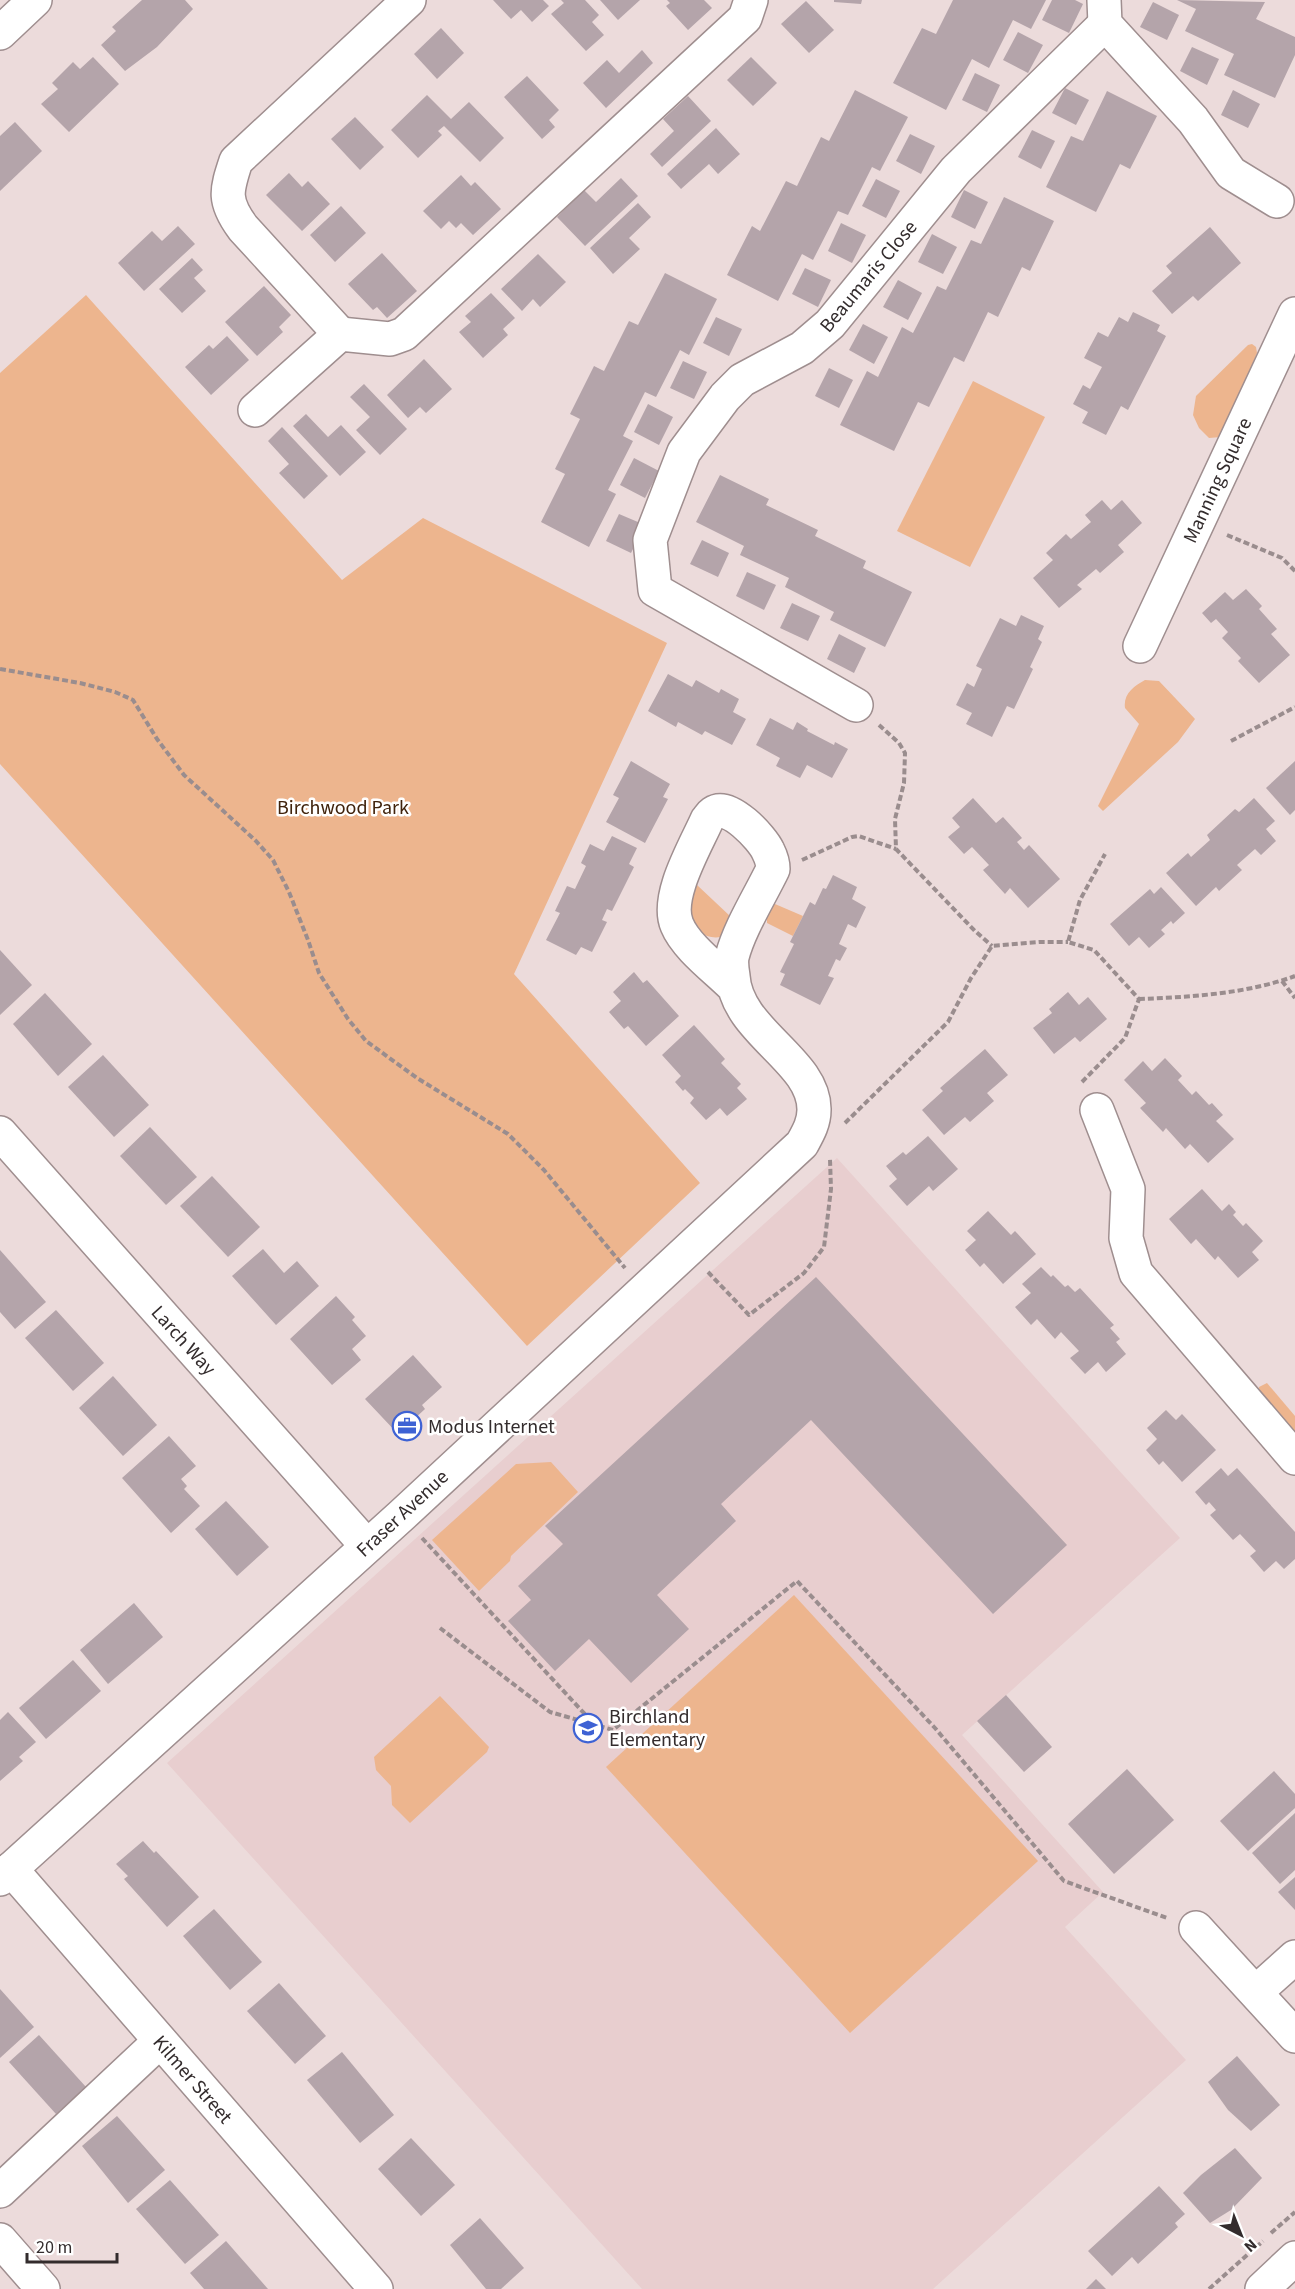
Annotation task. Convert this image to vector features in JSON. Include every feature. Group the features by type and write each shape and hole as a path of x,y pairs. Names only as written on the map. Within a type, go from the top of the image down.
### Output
{"street":[{"path":"0,33 35,0"},
{"path":"409,0 236,161 227,194 232,213 243,228 340,334 390,339 404,334 745,18 751,0"},
{"name":"Beaumaris Close","path":"856,705 656,590 650,540 684,452 725,397 742,380 815,339 830,324 956,170 1104,12 1193,120 1231,173 1277,201"},
{"name":"Manning Square","path":"1140,646 1295,314"},
{"path":"255,411 340,334"},
{"path":"734,986 685,939 675,919 674,896 707,820 713,813 727,813 750,827 769,851 773,869 732,959 734,986 742,1009 796,1069 812,1092 814,1110 812,1127 816,1147"},
{"path":"1097,1110 1128,1189 1126,1238 1136,1272 1295,1458"},
{"name":"Larch Way","path":"0,1133 367,1546"},
{"name":"Fraser Avenue","path":"5,1874 367,1546 688,1250 816,1147"},
{"name":"Kilmer Street","path":"5,1874 160,2041 375,2289"},
{"path":"1196,1928 1295,2036"},
{"path":"1256,1992 1295,1957"},
{"path":"0,2191 160,2041"},
{"path":"0,2240 43,2289"},
{"path":"1262,2289 1295,2258"}],"path":[{"path":"1197,522 1282,558 1295,571"},
{"path":"0,669 80,682 133,700 157,739 184,775 256,841 273,860 300,921 319,973 348,1019 366,1041 417,1078 508,1134 544,1170 644,1292"},
{"path":"856,705 899,743 905,753 904,783 895,819 896,849"},
{"path":"1231,741 1295,707"},
{"path":"773,869 789,867 837,842 852,837 859,836 896,849 975,932 992,946 1068,942 1094,950 1138,999"},
{"path":"1068,942 1080,900 1105,854"},
{"path":"842,1127 948,1022 971,978 992,946"},
{"path":"1138,999 1200,996 1282,981 1295,976"},
{"path":"1282,981 1295,998"},
{"path":"1097,1110 1082,1082 1125,1038 1138,999"},
{"path":"688,1250 749,1315 804,1273 824,1247 831,1189 816,1147"},
{"path":"418,1533 594,1724"},
{"path":"440,1628 550,1712 613,1730 797,1581 935,1728 1064,1881 1196,1928"},
{"path":"1209,2289 1295,2212"}],"shaded area":[{"name":"Birchland Elementary","path":"837,1158 1180,1538 962,1735 1103,1892 1065,1927 1186,2060 933,2289 642,2289 167,1763"}],"green space":[{"name":"Birchwood Park","path":"86,295 342,580 423,518 667,643 514,974 700,1183 527,1346 0,764 0,373"},
{"path":"1252,344 1256,347 1257,353 1225,431 1221,437 1209,438 1199,428 1193,415 1196,396 1248,345"},
{"path":"973,381 1045,417 970,567 897,531"},
{"path":"1145,680 1159,681 1195,719 1178,742 1103,811 1098,806 1139,724 1125,708 1126,699 1133,688"},
{"path":"697,885 731,917 721,937 703,934 692,920 691,902"},
{"path":"775,904 803,916 793,936 767,923 767,916 772,905"},
{"path":"1267,1383 1295,1416 1295,1443 1260,1400 1259,1387"},
{"path":"551,1462 578,1492 511,1556 510,1561 479,1591 432,1540 516,1464"},
{"path":"794,1595 1038,1861 850,2033 606,1767"},
{"path":"440,1696 489,1747 487,1752 410,1823 392,1805 391,1786 376,1770 374,1757"}],"building":[{"path":"142,0 185,0 193,9 157,47 125,71 101,45 116,31 112,27"},
{"path":"493,0 543,0 549,6 532,22 521,10 511,19"},
{"path":"561,0 585,0 599,15 592,22 604,35 586,51 551,14 564,3"},
{"path":"600,0 640,0 618,20"},
{"path":"667,0 704,0 712,8 688,30 666,6 670,3"},
{"path":"834,0 862,0 861,4 834,2"},
{"path":"953,0 1046,0 1031,29 1013,20 989,68 972,59 946,110 893,83 922,28 936,34"},
{"path":"1052,0 1075,0 1083,4 1069,33 1042,20"},
{"path":"1177,0 1265,2 1256,19 1295,37 1295,55 1275,98 1224,75 1234,54 1185,31 1196,9"},
{"path":"806,1 834,30 809,53 781,24"},
{"path":"1153,2 1179,15 1167,40 1140,27"},
{"path":"441,28 464,53 437,79 414,54"},
{"path":"1018,32 1043,45 1028,73 1003,60"},
{"path":"1192,47 1219,59 1207,85 1180,71"},
{"path":"642,50 653,63 606,108 583,83 607,60 619,73"},
{"path":"93,57 119,84 69,132 41,104 58,89 52,83 73,62 80,69"},
{"path":"751,57 777,83 753,106 727,80"},
{"path":"975,73 1000,85 987,112 962,100"},
{"path":"527,76 559,110 549,120 555,127 542,139 504,97"},
{"path":"1065,88 1089,100 1076,125 1052,113"},
{"path":"855,90 908,117 880,171 872,167 848,215 838,211 813,260 802,254 778,301 727,275 752,226 760,231 786,181 797,186 821,137 829,141"},
{"path":"1233,90 1260,104 1248,128 1221,115"},
{"path":"1107,91 1157,116 1130,169 1120,164 1096,212 1046,187 1071,136 1083,141"},
{"path":"427,95 451,119 469,102 504,138 480,162 444,126 438,131 442,135 418,158 391,130"},
{"path":"688,96 711,121 662,167 650,154 674,131 663,119"},
{"path":"355,117 384,147 360,170 331,139"},
{"path":"15,122 42,151 0,191 0,136"},
{"path":"716,128 740,154 718,174 709,164 681,189 667,174"},
{"path":"1032,130 1055,141 1041,169 1018,157"},
{"path":"910,134 935,146 921,174 896,161"},
{"path":"289,173 302,187 308,181 330,204 302,231 266,195"},
{"path":"461,175 471,186 475,182 501,209 473,235 461,223 456,228 449,221 441,229 423,211"},
{"path":"621,178 638,196 585,246 557,217 584,190 596,202"},
{"path":"876,179 900,191 886,218 862,206"},
{"path":"964,190 988,202 975,229 951,217"},
{"path":"1004,197 1054,221 1030,271 1022,267 998,317 988,312 964,362 954,357 929,407 918,402 894,451 840,425 867,371 878,377 902,327 913,333 937,286 946,290 971,240 981,244"},
{"path":"638,203 651,217 629,238 640,249 613,274 590,248"},
{"path":"341,206 366,233 335,262 310,235"},
{"path":"841,223 866,235 852,263 828,251"},
{"path":"178,226 195,244 144,291 118,263 152,231 162,241"},
{"path":"1210,227 1241,263 1198,301 1193,296 1172,314 1152,291 1172,273 1166,266"},
{"path":"932,234 957,247 943,274 918,262"},
{"path":"382,253 417,291 387,318 377,307 373,310 348,284"},
{"path":"538,254 566,282 540,307 533,299 522,311 501,289"},
{"path":"192,258 203,270 194,278 206,291 182,313 159,289"},
{"path":"805,268 831,280 818,307 792,294"},
{"path":"665,273 717,299 689,355 680,350 656,397 645,392 623,436 633,441 608,490 616,494 589,547 541,522 565,474 555,469 580,419 570,414 594,366 604,371 629,321 638,325"},
{"path":"898,280 922,293 908,320 883,307"},
{"path":"264,286 291,315 279,327 283,332 257,356 225,322"},
{"path":"491,293 515,318 503,329 508,335 483,358 459,332 471,322 465,316"},
{"path":"1133,312 1160,325 1157,331 1166,336 1128,410 1121,406 1106,435 1082,423 1088,412 1073,404 1083,385 1090,389 1102,367 1084,358 1098,332 1108,337 1119,317 1128,322"},
{"path":"716,317 742,329 729,356 703,343"},
{"path":"863,324 888,337 874,364 849,350"},
{"path":"227,336 249,360 211,395 185,367 209,345 213,349"},
{"path":"424,359 452,389 426,413 420,407 408,418 387,395"},
{"path":"683,361 707,372 694,399 670,388"},
{"path":"829,368 853,380 839,408 815,396"},
{"path":"364,384 407,429 380,455 356,430 370,417 350,397"},
{"path":"648,404 673,417 659,445 634,432"},
{"path":"306,414 328,437 341,425 366,452 340,476 293,426"},
{"path":"282,427 328,476 304,499 279,473 289,464 268,441"},
{"path":"634,458 659,471 645,498 620,485"},
{"path":"720,475 769,499 766,505 818,530 815,536 866,561 863,568 912,592 885,647 830,620 834,612 785,587 789,578 740,555 744,546 696,522"},
{"path":"1102,500 1111,510 1122,500 1142,523 1118,545 1124,552 1100,573 1096,569 1077,585 1082,589 1059,608 1033,578 1053,560 1046,553 1066,534 1071,539 1091,522 1085,515"},
{"path":"619,514 645,525 631,553 606,541"},
{"path":"702,540 729,553 718,577 690,564"},
{"path":"747,572 776,585 764,610 736,596"},
{"path":"1246,589 1262,606 1259,609 1277,629 1271,634 1290,655 1259,683 1238,661 1241,658 1222,638 1228,632 1216,619 1211,623 1202,613 1225,592 1233,600"},
{"path":"792,603 820,616 808,641 780,628"},
{"path":"1021,615 1044,626 1038,639 1042,642 1030,667 1033,669 1014,709 1007,706 992,737 966,724 972,713 956,705 967,683 974,687 982,669 976,666 1000,618 1016,626"},
{"path":"839,634 866,648 854,673 827,659"},
{"path":"668,674 692,687 696,680 719,693 721,689 739,699 733,712 746,719 732,745 705,731 702,735 678,722 676,727 648,711"},
{"path":"770,718 793,730 797,722 808,729 807,731 834,745 835,742 848,749 832,778 807,765 800,778 776,766 780,758 756,745"},
{"path":"631,761 670,784 663,797 668,799 645,843 606,822 619,798 613,795"},
{"path":"1295,761 1295,810 1290,815 1266,788"},
{"path":"973,798 996,823 1003,817 1022,838 1017,842 1024,850 1029,845 1060,879 1028,908 1010,888 1005,894 983,870 989,865 972,847 964,854 948,837 960,827 952,818"},
{"path":"1254,798 1275,821 1266,829 1276,841 1261,855 1255,849 1237,865 1242,870 1219,891 1216,887 1196,906 1166,873 1188,853 1191,857 1210,840 1207,835 1235,809 1239,812"},
{"path":"612,836 637,848 629,864 634,867 612,911 607,909 602,920 607,922 592,952 581,947 576,955 546,940 560,913 555,911 567,886 575,889 586,866 581,863 590,844 604,851"},
{"path":"833,875 857,887 852,899 866,907 856,928 848,924 839,944 847,948 840,961 836,959 828,976 834,978 820,1005 780,985 785,974 780,972 794,944 790,942 810,902 815,905 823,888 826,889"},
{"path":"1161,887 1185,913 1173,924 1171,921 1161,930 1165,934 1149,948 1139,937 1129,946 1110,924 1150,889 1154,894"},
{"path":"0,950 32,985 0,1015"},
{"path":"634,972 643,983 647,980 679,1016 646,1046 628,1026 624,1029 609,1012 621,1001 613,992"},
{"path":"1068,992 1079,1005 1088,997 1107,1019 1080,1042 1075,1037 1054,1054 1033,1028 1052,1013 1049,1009"},
{"path":"45,993 92,1044 58,1076 13,1024"},
{"path":"694,1025 725,1059 721,1063 741,1084 737,1088 747,1099 727,1116 720,1108 706,1120 690,1103 694,1098 675,1082 681,1076 662,1055"},
{"path":"985,1049 1008,1075 987,1093 994,1101 970,1122 965,1117 944,1135 922,1110 943,1091 940,1088"},
{"path":"103,1055 149,1105 114,1137 68,1087"},
{"path":"1165,1058 1182,1076 1178,1080 1192,1095 1196,1091 1209,1105 1212,1103 1223,1115 1216,1121 1234,1139 1208,1163 1190,1144 1185,1149 1166,1128 1163,1132 1140,1108 1146,1103 1124,1080 1143,1061 1152,1071"},
{"path":"150,1127 197,1177 166,1205 120,1156"},
{"path":"928,1136 958,1169 933,1191 929,1186 907,1206 889,1186 897,1179 886,1166 903,1152 906,1155"},
{"path":"212,1176 260,1227 228,1257 180,1206"},
{"path":"1202,1189 1222,1211 1229,1204 1236,1212 1233,1215 1243,1226 1246,1223 1263,1241 1252,1252 1259,1260 1238,1278 1218,1256 1215,1260 1196,1239 1191,1244 1169,1219"},
{"path":"988,1211 1011,1235 1015,1231 1036,1254 1003,1284 984,1263 980,1267 965,1250 976,1240 967,1231"},
{"path":"263,1249 284,1273 297,1261 319,1286 276,1325 232,1276"},
{"path":"0,1250 46,1302 15,1329 0,1312"},
{"path":"1041,1267 1065,1287 1068,1285 1075,1292 1080,1288 1114,1325 1110,1328 1120,1339 1116,1342 1126,1354 1106,1372 1098,1362 1085,1374 1070,1358 1079,1351 1061,1332 1055,1339 1037,1319 1031,1325 1015,1307 1031,1293 1022,1284"},
{"path":"816,1277 1067,1545 993,1614 811,1420 721,1504 736,1521 657,1595 689,1629 631,1683 589,1639 555,1671 508,1621 531,1600 518,1586 563,1544 545,1526"},
{"path":"336,1296 355,1317 352,1320 366,1336 352,1349 361,1360 332,1385 290,1339"},
{"path":"56,1310 104,1363 73,1391 25,1338"},
{"path":"413,1355 442,1387 422,1405 425,1409 398,1434 365,1399"},
{"path":"113,1376 157,1425 123,1456 79,1408"},
{"path":"1166,1410 1176,1420 1182,1414 1216,1450 1182,1482 1163,1461 1159,1465 1146,1450 1157,1439 1147,1428"},
{"path":"169,1436 196,1466 181,1479 187,1486 184,1489 200,1506 171,1533 122,1478"},
{"path":"1221,1468 1228,1476 1237,1468 1295,1532 1295,1559 1284,1569 1276,1561 1264,1572 1250,1556 1256,1551 1240,1534 1233,1540 1210,1515 1216,1510 1209,1502 1206,1505 1195,1492"},
{"path":"226,1501 269,1547 237,1576 195,1529"},
{"path":"134,1603 163,1637 108,1684 80,1650"},
{"path":"73,1660 101,1691 46,1739 19,1708"},
{"path":"1006,1695 1052,1747 1024,1772 977,1721"},
{"path":"8,1712 36,1742 19,1757 23,1761 0,1781 0,1720"},
{"path":"1127,1769 1174,1820 1114,1874 1068,1824"},
{"path":"1274,1771 1295,1794 1295,1808 1248,1851 1220,1821"},
{"path":"1295,1813 1295,1870 1280,1884 1252,1853"},
{"path":"143,1841 154,1853 156,1851 199,1897 167,1927 124,1879 128,1876 116,1864"},
{"path":"1295,1877 1295,1910 1278,1892"},
{"path":"214,1909 262,1962 230,1990 183,1936"},
{"path":"279,1983 326,2036 295,2064 247,2011"},
{"path":"0,1989 34,2027 0,2058"},
{"path":"39,2035 86,2087 56,2114 9,2062"},
{"path":"342,2052 394,2115 360,2143 307,2080"},
{"path":"1237,2056 1280,2105 1251,2131 1228,2110 1208,2082"},
{"path":"117,2116 165,2170 128,2203 82,2146"},
{"path":"411,2138 455,2185 421,2216 378,2169"},
{"path":"1235,2148 1262,2178 1231,2210 1210,2223 1183,2193 1201,2175"},
{"path":"170,2180 219,2235 185,2264 136,2209"},
{"path":"1159,2186 1185,2214 1175,2223 1178,2227 1138,2264 1132,2257 1112,2276 1088,2251"},
{"path":"480,2218 524,2268 501,2289 486,2289 450,2245"},
{"path":"226,2241 268,2289 204,2289 190,2273"},
{"path":"1096,2279 1106,2289 1086,2289"}],"place":[{"name":"Modus Internet","path":"407,1426"},
{"name":"Birchland Elementary","path":"588,1728"}]}
